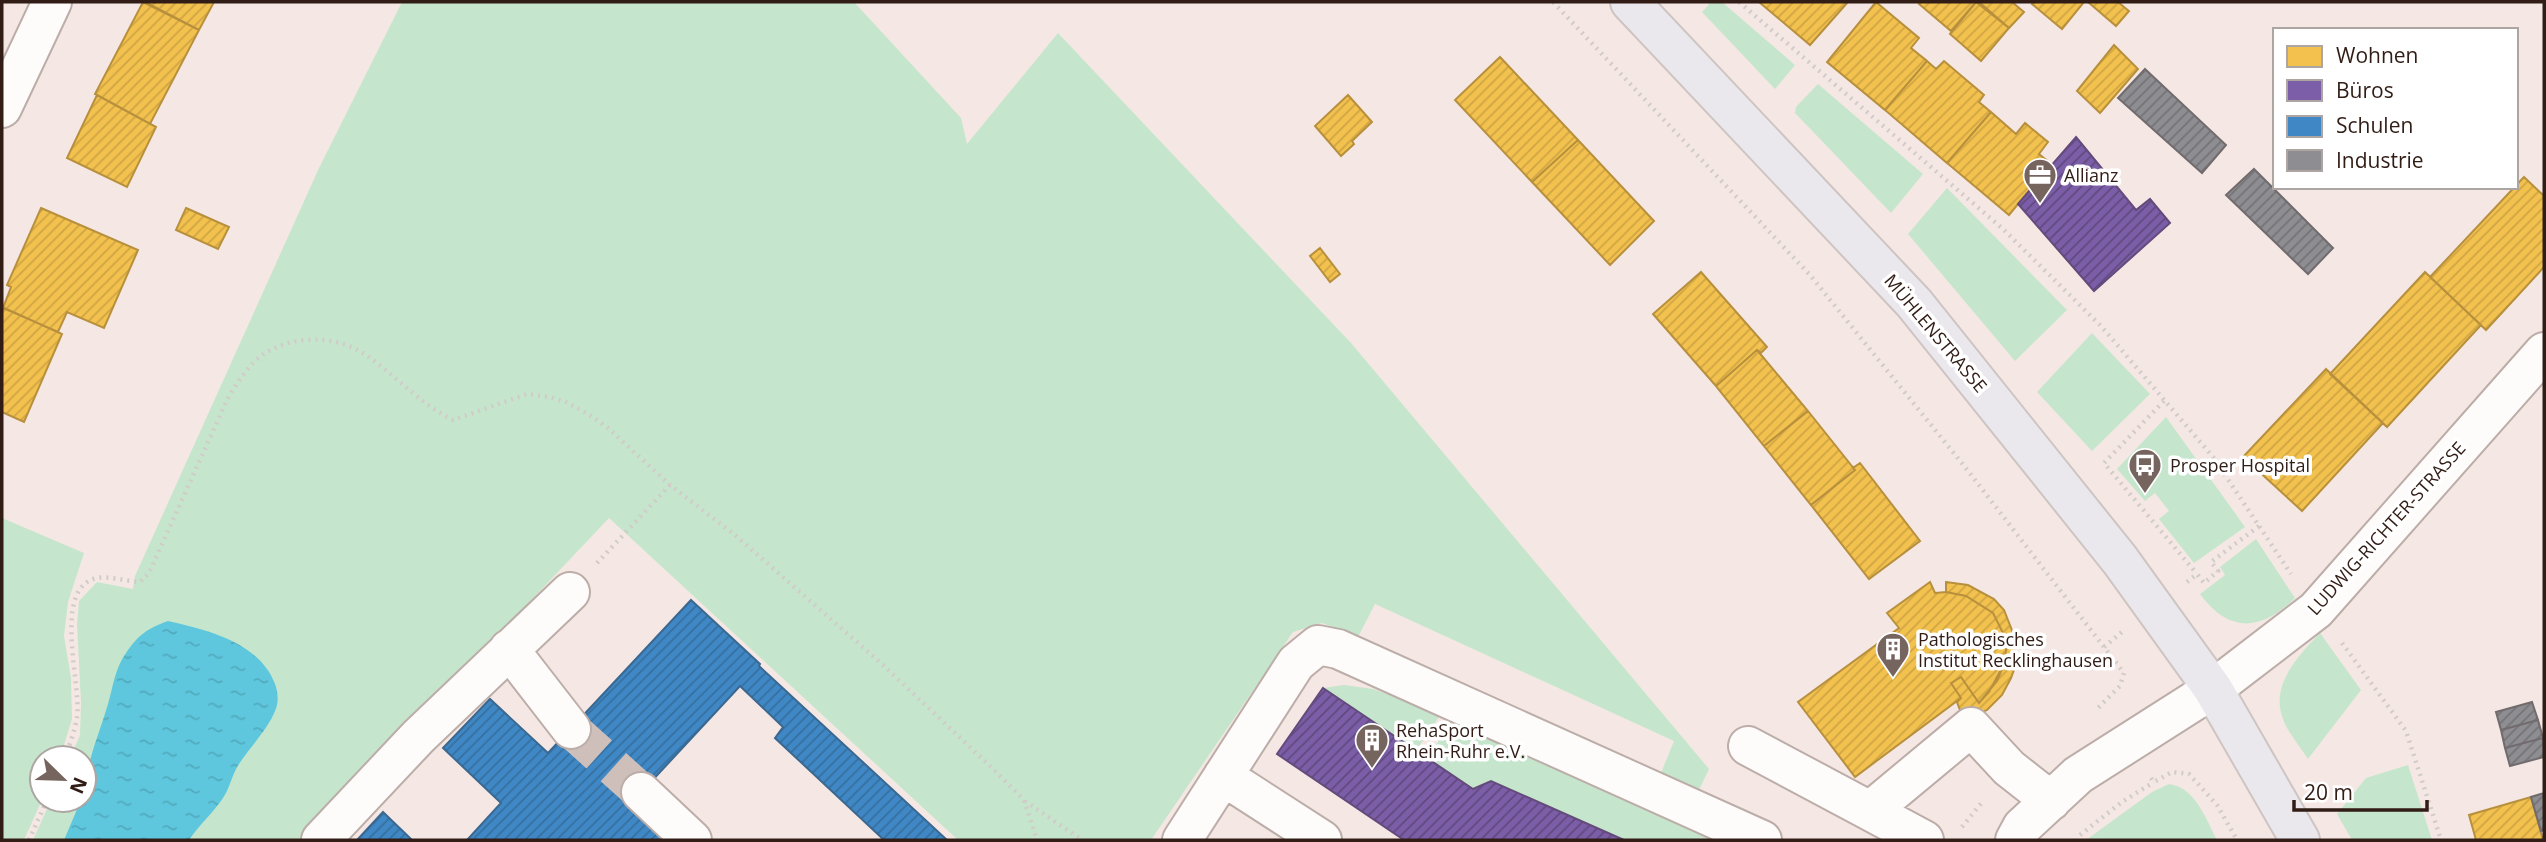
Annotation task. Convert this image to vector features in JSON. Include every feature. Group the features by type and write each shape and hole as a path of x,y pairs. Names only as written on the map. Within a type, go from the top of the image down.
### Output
{"main road":[{"name":"MÜHLENSTRASSE","path":"1630,2 1914,303 2120,560 2213,689 2300,840"}],"street":[{"path":"2,108 52,2"},
{"name":"LUDWIG-RICHTER-STRASSE","path":"2213,689 2316,610 2544,352"},
{"path":"321,840 418,737 570,592"},
{"path":"1182,840 1296,663 1318,645 1338,649 1762,840"},
{"path":"509,649 571,729"},
{"path":"2015,840 2022,827 2078,775 2213,689"},
{"path":"1870,811 1971,727 2009,768 2051,801"},
{"path":"1748,746 1924,840"},
{"path":"1223,776 1322,840"},
{"path":"641,792 692,840"}],"path":[{"path":"1553,2 1810,275 1965,467 2124,673 2120,686 2097,709 2154,782"},
{"path":"1739,2 2003,229 2101,326 2213,457 2316,610 2406,731 2441,840"},
{"path":"69,744 78,716 71,616 77,593 84,584 96,578 140,582 149,573 227,400 242,376 256,360 287,343 319,340 353,347 435,411 453,420 527,394 566,402 608,428 670,485 735,535 873,656 1024,800 1082,840"},
{"path":"2164,401 2104,463 2197,574"},
{"path":"570,592 670,485"},
{"path":"2074,840 2122,802 2172,772 2189,774 2217,805 2236,840"},
{"path":"1024,800 1037,840"},
{"path":"29,840 41,814"}],"green space":[{"path":"402,2 854,2 961,118 967,144 1058,33 1351,343 1709,769 1696,796 1659,778 1674,741 1375,604 1358,637 1322,623 1293,632 1151,840 958,840 609,518 484,650 437,694 300,840 33,840 45,814 98,814 98,744 76,744 80,735 81,703 77,624 79,601 97,582 133,589 135,576 319,168"},
{"path":"1711,2 1722,2 1795,65 1775,89 1702,12"},
{"path":"1818,84 1923,174 1891,213 1795,113 1796,107"},
{"path":"1947,188 2067,310 2015,361 1908,234"},
{"path":"2092,333 2150,394 2092,451 2037,392"},
{"path":"2166,417 2245,527 2194,563 2159,519 2169,511 2155,493 2145,501 2117,469"},
{"path":"2,518 84,553 68,602 64,636 71,678 72,719 64,744 28,744 28,814 36,814 24,840 2,840"},
{"path":"2256,539 2295,598 2283,609 2258,622 2234,622 2211,607 2200,594 2225,575 2220,567"},
{"path":"2320,633 2361,690 2308,759 2284,722 2280,692 2289,670"},
{"path":"1344,685 1373,689 1441,714 1416,751 1323,688"},
{"path":"1453,720 1716,840 1624,840 1491,781 1473,789 1427,758"},
{"path":"2408,765 2432,840 2352,840 2337,814 2366,778"},
{"path":"2169,784 2186,791 2199,805 2217,840 2086,840 2152,792"}],"water":[{"path":"168,621 215,634 244,648 267,670 276,687 278,698 272,718 243,758 223,798 189,840 64,840 75,814 98,814 98,744 95,744 119,665 130,647 149,629"}],"building: Wohnen":[{"path":"143,2 199,30 150,124 95,94"},
{"path":"145,2 214,2 199,30"},
{"path":"1759,2 1848,2 1810,45"},
{"path":"1876,2 1919,38 1911,48 1927,61 1885,110 1827,62"},
{"path":"1976,2 1951,31 1919,4"},
{"path":"1976,2 2009,28 1981,61 1950,34"},
{"path":"1979,2 2012,2 2024,12 2009,28"},
{"path":"2084,2 2062,29 2032,4"},
{"path":"2088,2 2118,2 2129,11 2116,26"},
{"path":"2114,45 2138,69 2100,113 2077,91"},
{"path":"1500,57 1578,140 1532,182 1455,100"},
{"path":"1927,61 1936,69 1944,61 1984,95 1979,102 1991,112 1947,163 1885,110"},
{"path":"97,95 156,127 127,187 67,158"},
{"path":"1348,95 1372,122 1341,156 1315,126"},
{"path":"1991,112 2016,134 2025,123 2048,142 2039,154 2051,164 2009,215 1947,163"},
{"path":"1578,140 1654,221 1610,265 1532,182"},
{"path":"2524,177 2544,196 2544,267 2486,330 2430,277 2513,189 2518,189 2518,183"},
{"path":"41,208 138,250 104,328 67,312 58,332 3,308 11,287 7,285"},
{"path":"186,208 229,227 218,249 176,230"},
{"path":"1320,248 1340,274 1330,282 1310,256"},
{"path":"1701,272 1767,347 1761,353 1757,350 1716,386 1653,314"},
{"path":"2425,272 2481,325 2387,427 2330,374"},
{"path":"2,307 62,334 24,422 2,412"},
{"path":"1757,350 1808,411 1764,446 1716,386"},
{"path":"2326,369 2383,423 2302,511 2243,457"},
{"path":"1808,411 1855,470 1811,505 1764,446"},
{"path":"1860,463 1920,541 1869,579 1811,505"},
{"name":"Pathologisches Institut Recklinghausen","path":"1930,582 1935,593 1966,596 1993,613 2003,633 2005,662 1989,692 1979,703 1961,677 1951,683 1961,698 1855,777 1798,702 1899,628 1887,613"},
{"path":"1946,582 1968,585 1994,599 2004,610 2015,638 2016,664 2002,695 1987,710 1964,721 1957,702 1961,698 1951,683 1961,677 1979,703 1997,681 2005,662 2006,648 2003,633 1993,613 1966,596 1946,592"},
{"path":"2531,797 2543,840 2476,840 2469,815"}],"building: Büros":[{"path":"2076,137 2136,210 2150,199 2170,223 2094,291 2018,204"},
{"name":"RehaSport Rhein-Ruhr e.V.","path":"1323,688 1473,789 1491,781 1624,840 1404,840 1277,754"}],"building: Schulen":[{"path":"691,600 947,840 884,840 775,738 783,727 740,686 635,799 680,840 467,840 501,803 443,748 490,699 548,753"},
{"path":"383,812 412,840 357,840"}],"building: Industrie":[{"path":"2145,69 2226,145 2202,173 2118,98"},
{"path":"2254,169 2333,248 2308,274 2226,195"},
{"path":"2532,702 2538,720 2501,730 2496,712"},
{"path":"2538,720 2543,738 2505,748 2501,730"},
{"path":"2543,738 2544,757 2510,766 2505,748"},
{"path":"2544,793 2544,830 2541,831 2531,797"}],"tunnel":[{"path":"571,729 641,792"}],"place":[{"name":"Allianz","path":"2040,205"},
{"name":"Prosper Hospital","path":"2145,495"},
{"name":"Pathologisches Institut Recklinghausen","path":"1893,679"},
{"name":"RehaSport Rhein-Ruhr e.V.","path":"1372,770"}]}
